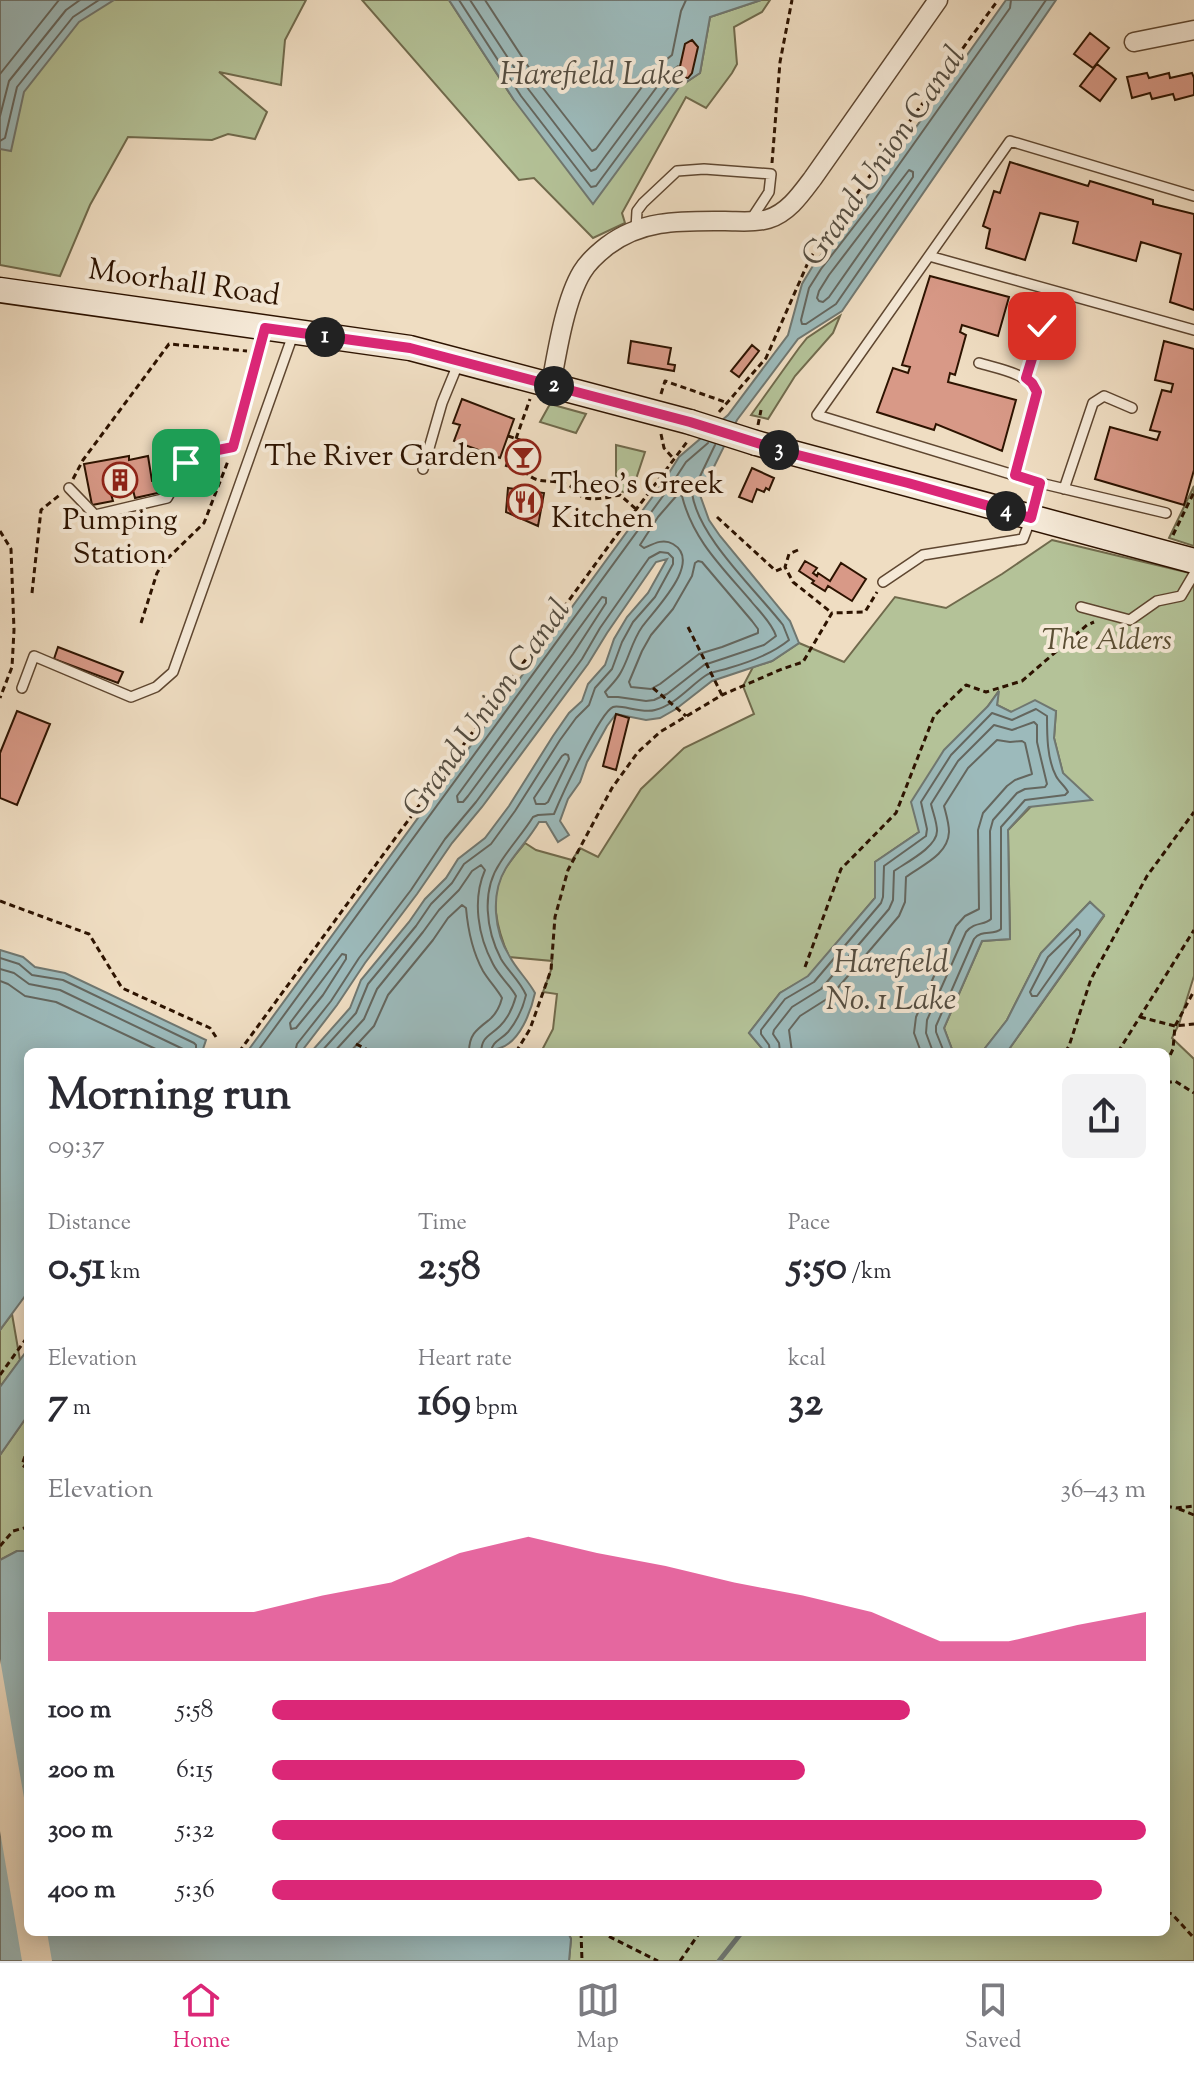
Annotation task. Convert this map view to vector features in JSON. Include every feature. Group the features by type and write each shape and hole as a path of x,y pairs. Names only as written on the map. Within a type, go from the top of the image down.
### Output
{"street":[{"path":"542,388 583,270 602,250 636,229 659,223 766,220 778,215 798,197 938,0"},
{"path":"1134,42 1193,29"},
{"name":"Moorhall Road","path":"0,290 410,348 542,388 757,434 1031,518 1194,561"}],"lane":[{"path":"1166,513 1040,483 817,415 1010,141 1194,196"},
{"path":"636,229 637,211 677,171 704,169 771,174 769,192 750,221"},
{"path":"929,256 1194,330"},
{"path":"1026,378 1042,326"},
{"path":"69,488 95,515 167,498 191,458 233,447 265,328"},
{"path":"22,688 34,656 131,697 156,687 173,672 294,332"},
{"path":"423,469 442,403 460,361"},
{"path":"979,363 1026,378 1037,392 1015,475"},
{"path":"1064,489 1093,403 1104,396 1132,408"},
{"path":"883,582 923,555 1023,539 1040,483"},
{"path":"1081,607 1130,620 1157,601 1181,596 1194,574"}],"path":[{"path":"771,174 780,62 792,0"},
{"path":"659,400 665,381 728,403 766,358 810,258 998,0"},
{"path":"32,593 41,510 69,488 83,460 169,344 259,352"},
{"path":"506,467 516,439 542,388"},
{"path":"757,434 761,410"},
{"path":"242,1048 673,458 664,448 660,433 662,427"},
{"path":"508,436 526,442 519,465 528,476 543,482 569,484 589,499 620,495 636,509"},
{"path":"141,623 157,573 164,562 204,523 233,447"},
{"path":"1170,542 1194,492"},
{"path":"717,517 776,571 785,567"},
{"path":"0,531 11,549 14,630 12,667 0,698"},
{"path":"798,550 789,554 785,567 793,582 832,613 865,612 883,582"},
{"path":"518,1048 530,1029 551,970 555,917 568,870 612,788 638,752 660,732 722,695 803,662 832,613"},
{"path":"805,967 841,869 896,813 934,716 966,685 986,692 1022,681 1087,625 1109,614"},
{"path":"688,627 722,695"},
{"path":"653,688 686,716"},
{"path":"1068,1048 1091,979 1147,876 1194,812"},
{"path":"0,901 89,934 122,988 210,1028 216,1037"},
{"path":"1121,1048 1194,930"},
{"path":"1170,1055 1175,1026 1194,991"},
{"path":"1140,1017 1175,1026 1194,1024"},
{"path":"356,1044 364,1048"},
{"path":"1170,1082 1175,1081 1194,1093"},
{"path":"0,1375 24,1342"},
{"path":"1176,1508 1194,1506"},
{"path":"1170,1507 1194,1515"},
{"path":"0,1546 13,1531 24,1528"},
{"path":"1170,1913 1194,1938"},
{"path":"581,1936 582,1961"},
{"path":"608,1936 658,1961"},
{"path":"680,1961 697,1936"}],"green space":[{"path":"0,0 306,0 285,40 281,85 219,72 267,112 255,139 228,134 212,140 128,137 90,205 60,276 0,265"},
{"path":"362,0 449,0 514,100 679,87 700,73 710,17 761,0 770,0 762,12 734,27 737,64 706,108 686,97 622,213 625,223 593,238 534,178 519,180"},
{"path":"840,316 833,333 795,376 768,419 751,415 807,338"},
{"path":"550,404 586,414 576,433 540,422"},
{"path":"616,445 645,452 631,494 616,490"},
{"path":"1194,486 1194,546 1169,538"},
{"name":"The Alders","path":"1052,540 1194,574 1194,976 1172,1038 1194,1059 1194,1961 569,1961 570,1936 1170,1936 1170,1048 1010,1048 1104,916 1090,902 1041,953 1007,1020 985,1048 952,1048 944,1028 982,941 1010,939 1008,830 1063,774 1054,738 1056,711 1011,712 997,705 998,692 919,832 875,862 875,898 808,977 780,993 749,1033 762,1048 543,1048 553,1029 557,994 543,992 552,961 509,957 496,913 500,880 525,843 536,850 572,860 580,848 598,857 641,789 684,748 754,714 743,686 753,667 772,661 799,643 844,662 895,597 946,608"},
{"path":"12,1314 20,1360 0,1387 0,1330"},
{"path":"24,1421 24,1551 17,1551 0,1560 0,1455"}],"water":[{"path":"0,0 114,0 79,22 24,92 11,151 0,149"},
{"name":"Harefield Lake","path":"449,0 761,0 710,17 700,73 679,87 593,204 514,100"},
{"path":"1006,0 1056,0 842,311 798,339 737,420 700,495 709,520 790,621 799,643 772,661 712,681 660,718 646,720 616,714 607,726 580,782 568,799 560,821 569,835 558,842 546,822 539,822 501,878 496,901 500,936 513,962 535,993 519,1033 500,1048 315,1048 350,1008 361,980 425,899 446,878 458,859 485,838 509,806 553,736 582,701 588,684 605,665 614,639 627,617 648,593 667,559 656,562 588,664 452,843 304,1048 250,1048 679,457 728,415 788,335 802,284"},
{"name":"Harefield No. 1 Lake","path":"999,691 997,705 1011,712 1035,700 1056,711 1054,738 1063,773 1092,800 1029,807 1008,830 1010,939 982,941 944,1028 952,1048 762,1048 749,1033 780,993 808,976 875,898 875,862 919,832 911,802 944,750"},
{"name":"Harefield No. 1 Lake","path":"1090,902 1104,915 1010,1048 985,1048 1007,1020 1041,953"},
{"path":"0,950 23,957 35,967 65,973 206,1040 203,1048 24,1048 24,1297 0,1330"},
{"path":"24,1354 24,1421 0,1455 0,1387"},
{"path":"17,1551 24,1551 24,1936 570,1936 569,1961 0,1961 0,1560"}],"pier":[{"path":"0,1659 24,1798 24,1936 48,1936 52,1961 22,1961 0,1831"}],"building":[{"path":"1090,33 1109,48 1093,68 1074,54"},
{"path":"692,40 698,47 692,73 688,78 681,77 679,71 685,44"},
{"path":"1097,64 1116,79 1100,101 1080,86"},
{"path":"1147,73 1149,78 1169,73 1170,78 1192,73 1194,95 1175,100 1173,94 1152,99 1150,93 1132,98 1127,77"},
{"path":"1010,162 1088,186 1090,181 1153,200 1153,204 1194,214 1194,310 1170,302 1181,254 1141,242 1136,261 1073,243 1078,222 1040,213 1025,260 986,248 990,229 983,226 994,191 1000,193"},
{"path":"930,276 1009,297 998,336 962,325 960,332 966,335 955,375 950,373 948,382 1016,400 1002,451 936,424 934,430 877,412 893,368 908,373 910,367 902,365"},
{"path":"631,341 671,348 668,364 675,365 674,371 628,363"},
{"path":"1164,341 1194,349 1194,470 1184,505 1095,479 1110,427 1157,440 1160,432 1150,430 1162,390 1171,392 1173,384 1155,380"},
{"path":"752,345 759,351 739,377 731,371"},
{"path":"462,399 514,419 500,458 454,441 460,425 453,423"},
{"name":"Pumping Station","path":"129,456 129,460 148,456 152,481 160,480 162,492 135,498 133,490 111,494 113,501 92,505 84,464"},
{"path":"752,468 774,478 769,490 766,488 764,492 757,489 752,502 739,497"},
{"name":"Theo's Greek Kitchen","path":"508,488 544,493 538,526 506,512"},
{"path":"805,561 817,568 813,573 830,581 841,563 866,579 852,601 828,586 825,591 812,583 814,581 799,571"},
{"path":"58,647 123,672 118,683 54,659"},
{"path":"17,711 50,724 17,805 0,798 0,753"},
{"path":"616,714 629,718 616,770 603,766"}],"waterway":[{"path":"719,1961 739,1936"}],"place":[{"name":"The River Garden","path":"523,457"},
{"name":"Pumping Station","path":"120,480"},
{"name":"Theo's Greek Kitchen","path":"525,502"}],"route":[{"path":"186,463 198,454 233,447 265,328 410,348 690,422 786,452 1031,518 1040,483 1015,475 1037,392 1026,378 1042,326"}],"water label":[{"name":"Grand Union Canal","path":"885,157"},
{"name":"Grand Union Canal","path":"488,709"}]}
